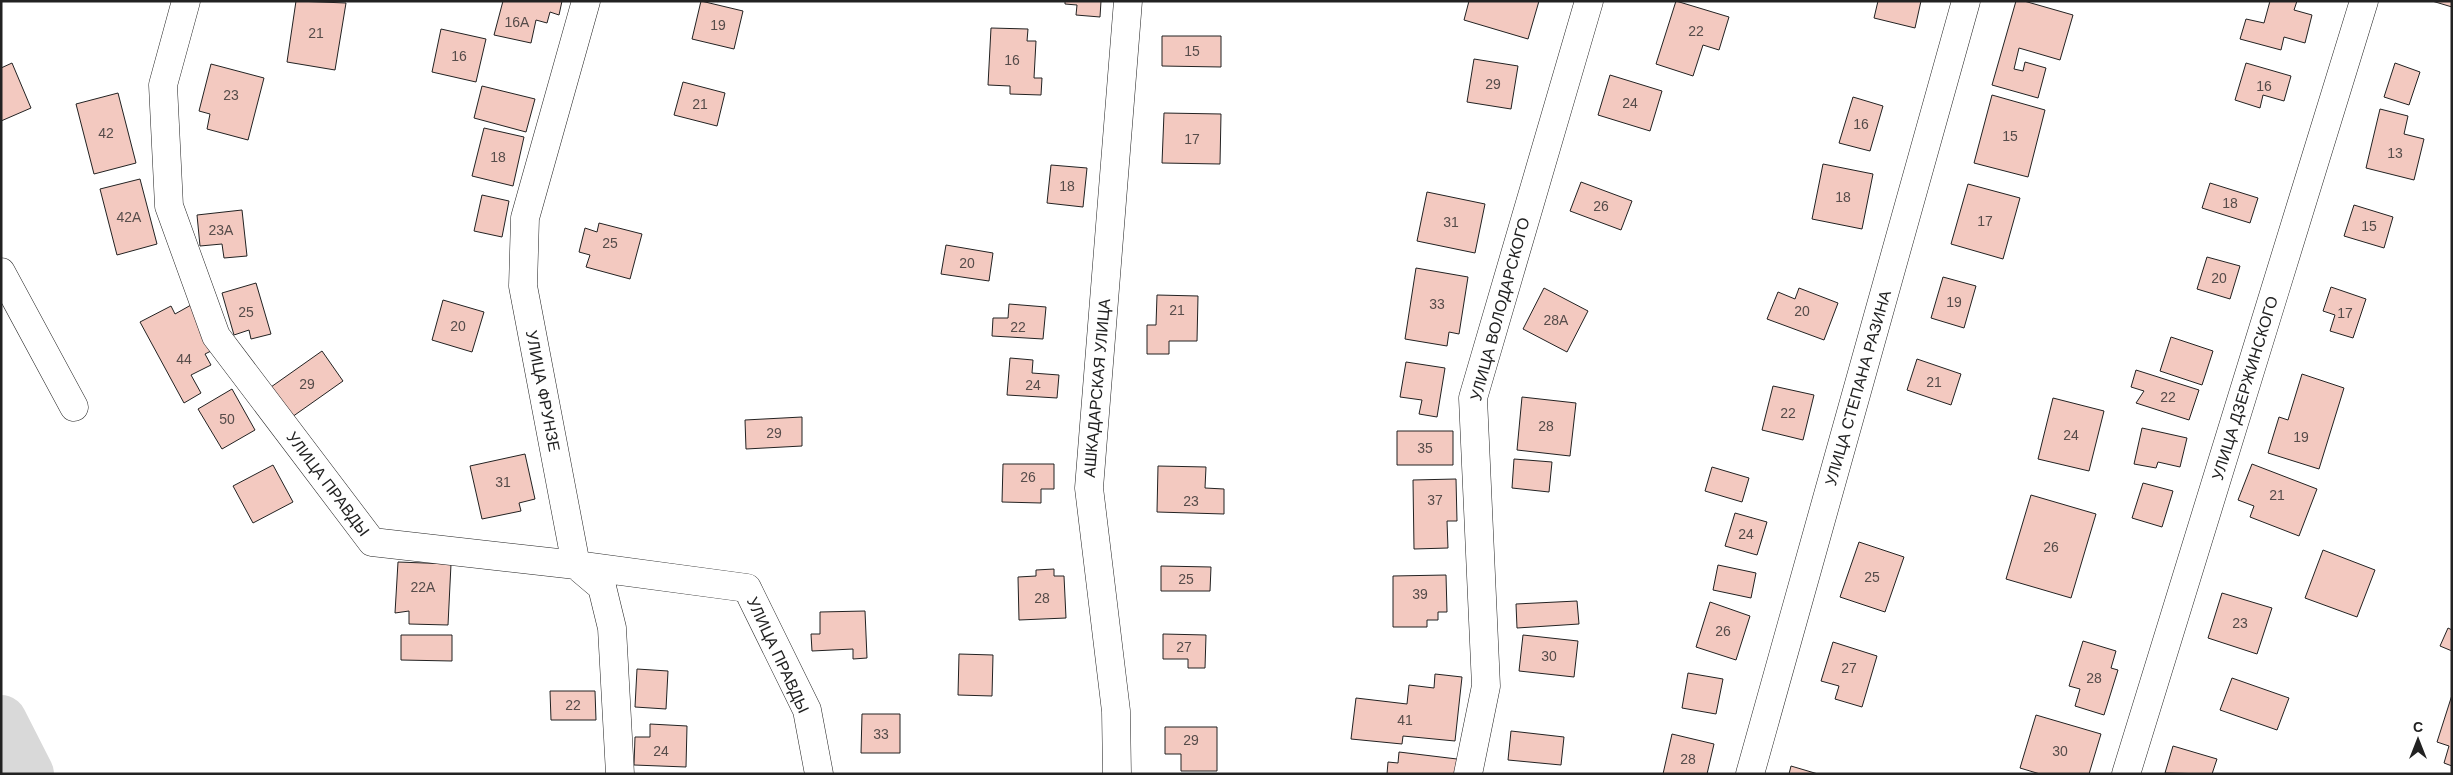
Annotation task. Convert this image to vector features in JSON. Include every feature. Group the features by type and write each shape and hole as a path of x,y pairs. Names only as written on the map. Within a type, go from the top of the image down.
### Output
{"street":[{"name":"УЛИЦА ПРАВДЫ","path":"186,1 163,85 169,206 216,336 372,542 576,565 747,588 806,710 819,774"},
{"name":"УЛИЦА ФРУНЗЕ","path":"576,565 523,286 525,218 586,1"},
{"name":"АШКАДАРСКАЯ УЛИЦА","path":"1116,774 1116,711 1089,488 1128,1"},
{"name":"УЛИЦА ВОЛОДАРСКОГО","path":"1468,774 1486,686 1473,398 1589,1"},
{"name":"УЛИЦА СТЕПАНА РАЗИНА","path":"1750,774 1966,1"},
{"name":"УЛИЦА ДЗЕРЖИНСКОГО","path":"2126,774 2364,1"},
{"path":"1,272 74,407"},
{"path":"576,565 602,587 612,628 620,774"}],"building":[{"path":"296,1 346,3 335,70 287,62"},
{"path":"503,1 562,1 559,15 550,12 547,23 536,20 531,43 494,35"},
{"path":"701,1 743,11 734,49 692,39"},
{"path":"1065,1 1101,1 1100,17 1076,15 1077,5 1065,4"},
{"path":"1469,1 1539,1 1528,39 1464,20"},
{"path":"1676,1 1729,17 1719,50 1703,45 1693,76 1656,64"},
{"path":"1878,1 1921,1 1915,28 1874,18"},
{"path":"2016,1 2024,1 2073,15 2060,60 2019,48 2014,69 2023,71 2025,62 2046,68 2038,98 1992,85"},
{"path":"2270,1 2297,1 2294,10 2312,15 2305,43 2284,37 2281,50 2240,39 2246,19 2264,23"},
{"path":"2432,1 2452,1 2452,7"},
{"path":"991,28 1028,29 1027,41 1036,41 1034,78 1042,78 1041,95 1010,94 1010,86 988,85"},
{"path":"441,29 486,39 476,82 432,72"},
{"path":"1162,36 1221,36 1221,67 1162,66"},
{"path":"1474,59 1518,66 1511,109 1467,102"},
{"path":"12,63 31,108 1,121 1,68"},
{"path":"2246,63 2291,76 2284,101 2263,95 2260,108 2235,100"},
{"path":"2395,63 2420,72 2409,105 2384,97"},
{"path":"211,64 264,78 248,140 207,129 210,114 199,111"},
{"path":"1610,75 1662,91 1650,131 1598,115"},
{"path":"683,82 725,93 717,126 674,115"},
{"path":"482,86 535,99 526,132 474,118"},
{"path":"118,93 136,163 94,174 76,104"},
{"path":"1992,95 2045,110 2028,177 1974,163"},
{"path":"1853,97 1883,106 1870,151 1839,143"},
{"path":"2380,109 2408,116 2404,134 2424,139 2414,180 2366,168"},
{"path":"1164,113 1221,114 1220,164 1162,163"},
{"path":"484,128 524,137 513,186 472,176"},
{"path":"1823,164 1873,174 1862,229 1812,219"},
{"path":"1051,165 1087,168 1083,207 1047,203"},
{"path":"140,179 157,244 117,255 100,189"},
{"path":"1581,182 1632,201 1621,230 1570,211"},
{"path":"2210,183 2258,198 2250,223 2202,208"},
{"path":"1968,184 2020,198 2003,259 1951,244"},
{"path":"1427,192 1485,204 1475,253 1417,241"},
{"path":"482,195 509,201 502,237 474,231"},
{"path":"2354,205 2393,217 2384,248 2344,236"},
{"path":"242,210 247,256 224,258 222,244 200,246 197,215"},
{"path":"599,223 642,234 630,279 586,267 590,255 579,252 585,228 597,232"},
{"path":"946,245 993,253 989,281 941,274"},
{"path":"2207,257 2240,266 2230,299 2197,289"},
{"path":"1416,268 1468,277 1459,334 1449,332 1447,346 1405,339"},
{"path":"1943,277 1976,286 1964,328 1931,318"},
{"path":"256,283 271,334 251,339 249,330 234,335 222,293"},
{"path":"2331,287 2366,299 2353,338 2330,331 2335,315 2323,311"},
{"path":"1544,288 1588,311 1567,352 1523,329"},
{"path":"1799,288 1838,303 1824,340 1767,319 1778,292 1795,299"},
{"path":"1157,295 1198,296 1197,341 1169,341 1169,354 1147,354 1147,325 1156,325"},
{"path":"443,300 484,312 472,352 432,340"},
{"path":"1009,304 1046,307 1043,339 992,336 993,318 1008,318"},
{"path":"191,305 215,349 205,354 211,365 191,375 201,393 184,403 140,322 171,306 175,314"},
{"path":"2171,337 2213,351 2202,385 2160,371"},
{"path":"322,351 343,381 292,417 271,387"},
{"path":"1010,358 1033,360 1032,373 1059,375 1057,398 1007,395"},
{"path":"1917,359 1961,374 1951,405 1907,390"},
{"path":"1406,362 1445,368 1437,417 1419,414 1422,400 1400,397"},
{"path":"2136,370 2199,390 2189,420 2136,403 2144,391 2131,387"},
{"path":"2302,374 2344,388 2319,469 2268,453 2279,417 2288,420"},
{"path":"1773,386 1814,395 1803,440 1762,430"},
{"path":"232,389 255,430 222,449 198,409"},
{"path":"1522,397 1576,403 1570,456 1517,450"},
{"path":"2053,398 2104,411 2089,471 2038,459"},
{"path":"802,417 802,446 746,449 745,420"},
{"path":"2142,428 2187,438 2180,467 2158,462 2156,468 2134,464"},
{"path":"1397,431 1453,431 1453,465 1397,465"},
{"path":"525,454 535,499 519,503 521,511 482,519 470,466"},
{"path":"1514,459 1552,462 1549,492 1512,488"},
{"path":"1003,464 1054,464 1054,489 1041,489 1041,503 1002,502"},
{"path":"2252,464 2317,489 2299,536 2250,517 2254,506 2238,500"},
{"path":"273,465 293,502 253,523 233,486"},
{"path":"1158,466 1206,467 1205,488 1224,489 1224,514 1157,512"},
{"path":"1712,467 1749,478 1742,502 1705,491"},
{"path":"1456,479 1457,521 1447,521 1448,548 1414,549 1413,480"},
{"path":"2143,483 2173,491 2162,527 2132,518"},
{"path":"2031,495 2096,514 2071,598 2006,579"},
{"path":"1735,513 1767,522 1757,555 1725,546"},
{"path":"1859,542 1904,557 1885,612 1840,597"},
{"path":"2323,550 2375,570 2357,617 2305,598"},
{"path":"398,562 451,564 448,625 409,624 409,611 395,613"},
{"path":"1718,565 1756,573 1751,598 1713,590"},
{"path":"1161,566 1211,567 1210,591 1161,591"},
{"path":"1054,569 1054,576 1064,576 1066,618 1019,620 1018,577 1036,576 1036,570"},
{"path":"1446,575 1447,612 1438,612 1438,620 1427,620 1427,627 1393,627 1393,576"},
{"path":"2222,593 2272,608 2257,654 2208,638"},
{"path":"1577,601 1579,624 1517,628 1516,604"},
{"path":"1710,602 1750,616 1736,660 1696,647"},
{"path":"865,611 867,658 853,659 853,649 812,651 811,634 820,634 820,612"},
{"path":"2448,628 2452,630 2452,651 2440,646"},
{"path":"1163,634 1206,635 1205,668 1188,668 1188,659 1163,659"},
{"path":"401,635 452,635 452,661 401,660"},
{"path":"1523,635 1578,641 1574,677 1519,671"},
{"path":"2083,641 2116,651 2111,668 2118,670 2104,715 2075,706 2080,689 2069,686"},
{"path":"1833,642 1877,656 1862,707 1835,699 1839,686 1821,681"},
{"path":"959,654 993,655 992,696 958,695"},
{"path":"637,669 668,671 666,709 635,707"},
{"path":"1688,673 1723,679 1716,714 1682,708"},
{"path":"1435,674 1462,677 1455,741 1403,736 1402,744 1351,739 1356,698 1407,704 1409,685 1434,688"},
{"path":"2232,678 2289,698 2277,730 2220,710"},
{"path":"550,691 595,691 596,720 551,720"},
{"path":"2452,695 2452,766 2444,763 2449,746 2437,742"},
{"path":"862,714 900,714 900,753 861,753"},
{"path":"2036,715 2101,734 2089,774 2040,774 2020,768"},
{"path":"650,724 687,726 686,767 634,765 635,737 650,737"},
{"path":"1165,727 1217,727 1217,771 1181,771 1181,754 1165,754"},
{"path":"1511,731 1564,737 1561,765 1508,760"},
{"path":"1672,734 1714,744 1707,774 1663,774"},
{"path":"2173,746 2217,759 2212,774 2165,773"},
{"path":"1399,752 1457,759 1455,774 1387,774 1388,762 1398,763"},
{"path":"1791,766 1818,774 1789,774"}],"waterway":[{"path":"1,721 28,774"}]}
